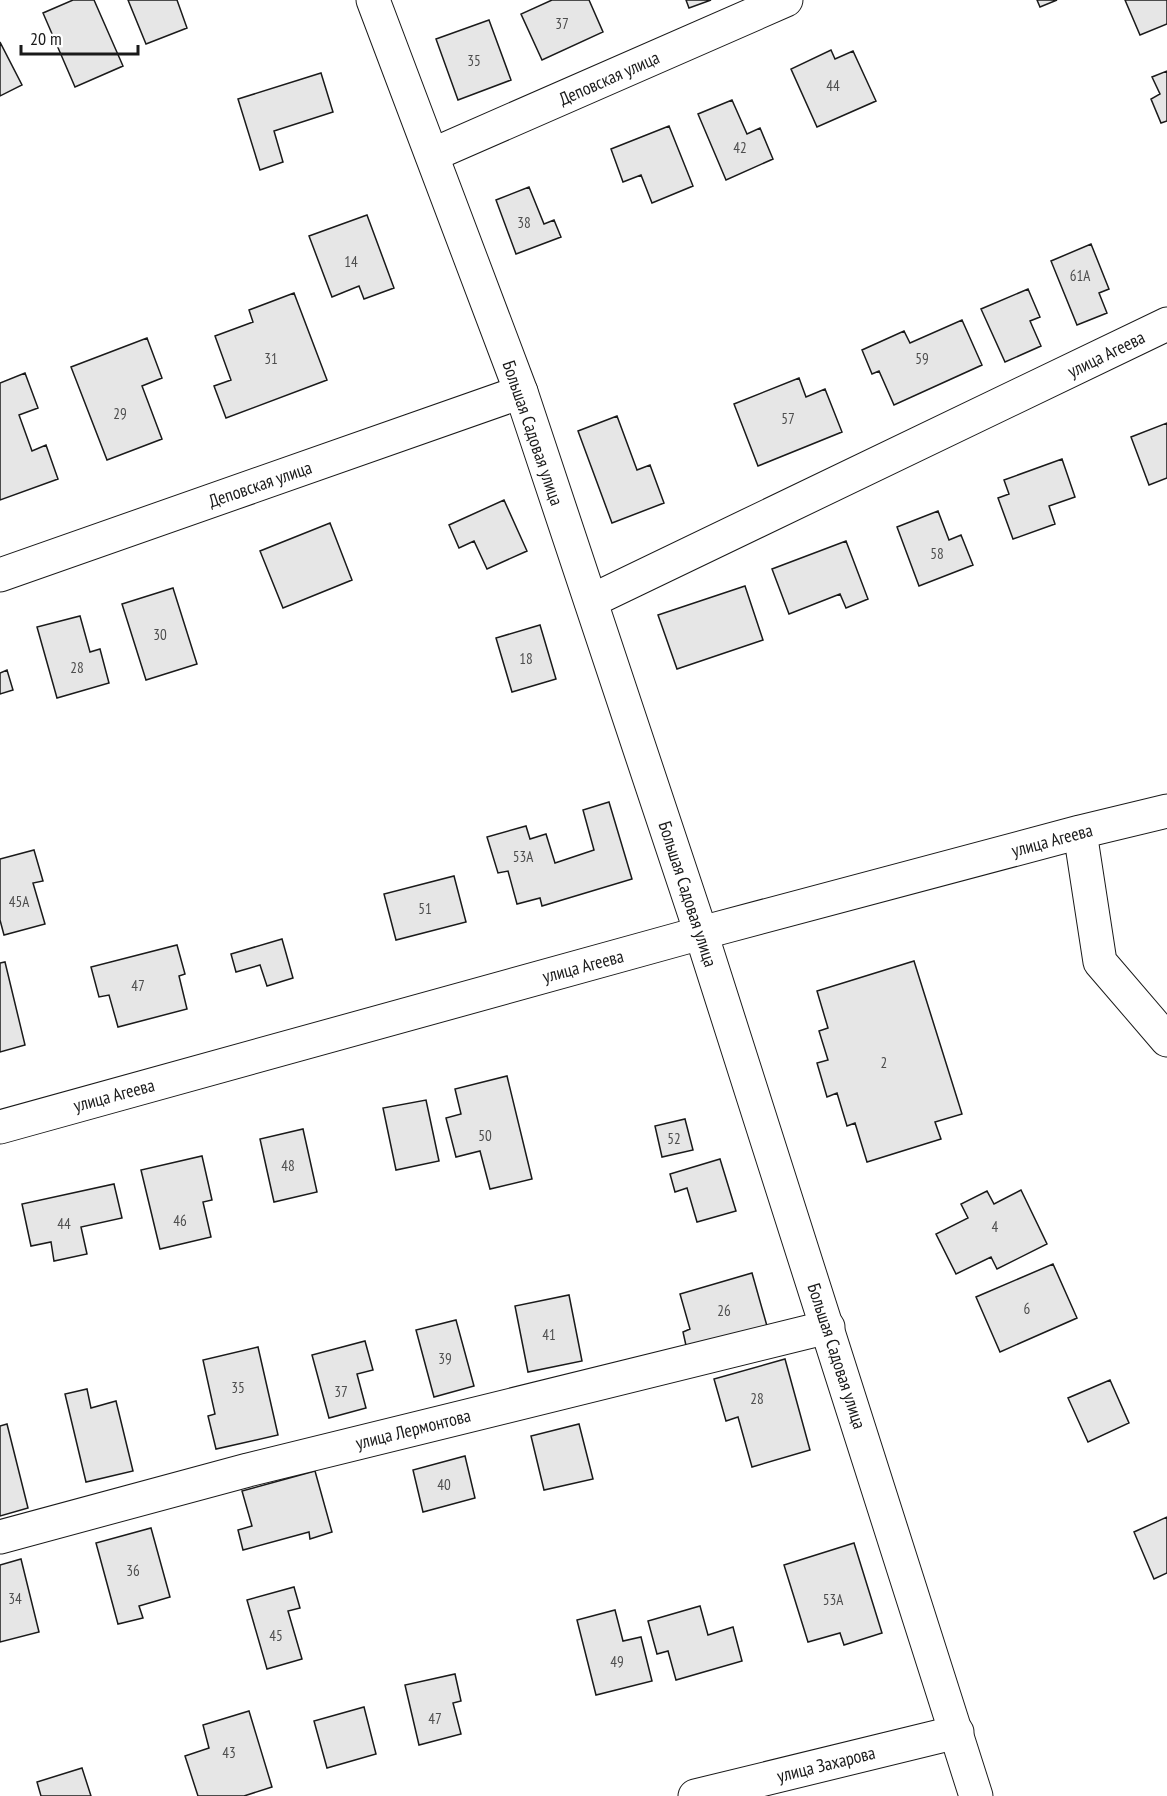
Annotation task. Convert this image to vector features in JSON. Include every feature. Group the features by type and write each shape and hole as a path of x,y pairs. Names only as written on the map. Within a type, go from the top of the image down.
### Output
{"street":[{"name":"Большая Садовая улица","path":"373,0 521,392 701,933 976,1796"},
{"name":"Деповская улица","path":"432,155 786,0"},
{"name":"улица Агеева","path":"591,602 1167,324"},
{"name":"Деповская улица","path":"0,575 521,392"},
{"name":"улица Агеева","path":"0,1127 701,933 1167,811"},
{"path":"1080,832 1101,962 1167,1040"},
{"name":"улица Лермонтова","path":"0,1537 248,1470 828,1327"},
{"name":"улица Захарова","path":"695,1796 957,1732"}],"building":[{"path":"73,0 94,0 123,66 75,87 43,13"},
{"path":"128,0 177,0 187,28 146,44"},
{"path":"552,0 589,0 603,32 542,60 521,14"},
{"path":"686,0 711,0 689,8"},
{"path":"1037,0 1057,0 1040,7"},
{"path":"1125,0 1167,0 1167,24 1140,35"},
{"path":"489,20 511,80 458,100 436,39"},
{"path":"0,42 22,85 0,96"},
{"path":"831,50 835,59 853,51 876,101 817,127 791,69"},
{"path":"1167,71 1167,121 1161,123 1151,99 1160,94 1152,77"},
{"path":"321,73 333,112 274,131 283,162 260,170 238,99"},
{"path":"732,100 747,134 760,128 773,159 726,180 698,114"},
{"path":"669,126 693,186 652,203 641,175 623,182 611,149"},
{"path":"529,187 544,224 554,220 561,237 516,254 496,200"},
{"path":"367,215 394,288 364,299 359,286 332,297 309,236"},
{"path":"1091,244 1109,289 1099,293 1107,313 1077,325 1051,261"},
{"path":"1028,289 1040,317 1030,321 1041,346 1005,362 981,309"},
{"path":"294,293 327,380 226,418 214,386 231,380 215,336 253,322 249,310"},
{"path":"962,320 982,365 894,405 879,371 872,374 862,350 904,331 910,343"},
{"path":"147,338 162,378 142,386 162,439 107,460 71,367"},
{"path":"25,373 38,408 19,415 32,451 46,445 58,479 0,500 0,383"},
{"path":"799,378 806,397 825,389 842,432 758,466 734,404"},
{"path":"617,416 637,470 650,465 664,503 612,523 578,431"},
{"path":"1167,423 1167,478 1149,485 1131,437"},
{"path":"1062,459 1075,497 1049,506 1055,524 1013,539 998,498 1009,494 1004,480"},
{"path":"504,500 527,551 487,569 474,541 459,548 449,525"},
{"path":"938,511 949,540 961,535 973,565 919,586 897,527"},
{"path":"330,523 352,580 283,608 260,551"},
{"path":"846,541 868,599 846,608 840,594 789,614 772,569"},
{"path":"745,586 763,640 677,669 658,615"},
{"path":"173,588 197,664 146,680 122,604"},
{"path":"80,616 90,652 100,649 109,683 57,698 37,627"},
{"path":"540,625 556,679 512,692 496,638"},
{"path":"7,670 13,690 0,694 0,673"},
{"path":"609,802 632,879 542,906 540,898 517,904 508,871 498,873 487,837 526,826 530,839 546,834 555,863 594,850 583,810"},
{"path":"34,850 43,881 33,883 45,924 4,935 0,920 0,859"},
{"path":"454,876 466,922 396,940 384,894"},
{"path":"282,939 293,978 267,986 260,965 236,972 231,954"},
{"path":"177,945 185,974 179,976 187,1009 118,1027 109,995 99,997 91,967"},
{"path":"914,961 962,1114 935,1122 941,1139 867,1162 855,1123 847,1126 837,1093 827,1097 817,1063 828,1060 819,1031 828,1028 817,991"},
{"path":"5,962 25,1045 0,1052 0,963"},
{"path":"507,1076 532,1179 490,1189 480,1151 456,1157 446,1118 461,1114 455,1089"},
{"path":"426,1100 439,1161 396,1170 383,1108"},
{"path":"685,1119 693,1150 662,1157 655,1126"},
{"path":"303,1129 317,1192 274,1202 260,1139"},
{"path":"202,1156 212,1200 203,1202 211,1237 160,1249 141,1170"},
{"path":"720,1159 736,1211 697,1222 687,1188 675,1192 670,1174"},
{"path":"114,1184 122,1218 81,1227 87,1254 54,1261 51,1242 31,1246 22,1204"},
{"path":"1021,1190 1047,1244 997,1269 991,1257 956,1274 936,1234 968,1218 961,1204 987,1191 994,1204"},
{"path":"1053,1264 1077,1318 1000,1352 976,1297"},
{"path":"752,1273 767,1326 687,1350 683,1332 690,1329 680,1294"},
{"path":"569,1295 582,1361 528,1372 515,1306"},
{"path":"456,1320 474,1386 434,1397 416,1330"},
{"path":"365,1341 373,1370 357,1374 366,1408 329,1418 312,1355"},
{"path":"258,1347 278,1435 216,1449 208,1416 215,1414 203,1360"},
{"path":"785,1359 810,1450 752,1467 738,1417 726,1421 714,1379"},
{"path":"1110,1380 1129,1423 1088,1442 1068,1398"},
{"path":"87,1389 91,1408 116,1401 133,1471 86,1482 65,1394"},
{"path":"7,1424 28,1508 0,1516 0,1426"},
{"path":"579,1424 593,1479 544,1490 531,1436"},
{"path":"465,1456 475,1498 423,1512 413,1470"},
{"path":"315,1471 332,1532 310,1539 309,1532 243,1550 238,1530 252,1526 242,1491"},
{"path":"1167,1517 1167,1573 1154,1579 1134,1532"},
{"path":"151,1528 170,1597 139,1606 143,1618 118,1624 96,1543"},
{"path":"854,1543 882,1633 844,1645 840,1633 808,1642 784,1565"},
{"path":"21,1559 39,1632 0,1642 0,1565"},
{"path":"294,1587 300,1608 288,1611 302,1659 267,1669 247,1600"},
{"path":"700,1606 708,1635 733,1627 742,1661 676,1680 668,1651 657,1654 648,1621"},
{"path":"615,1610 623,1641 641,1637 652,1681 596,1695 577,1620"},
{"path":"455,1674 461,1701 453,1703 461,1734 419,1745 405,1685"},
{"path":"364,1707 376,1754 327,1768 314,1721"},
{"path":"249,1711 272,1787 244,1796 198,1796 185,1756 209,1748 203,1725"},
{"path":"82,1768 91,1796 41,1796 37,1782"}]}
